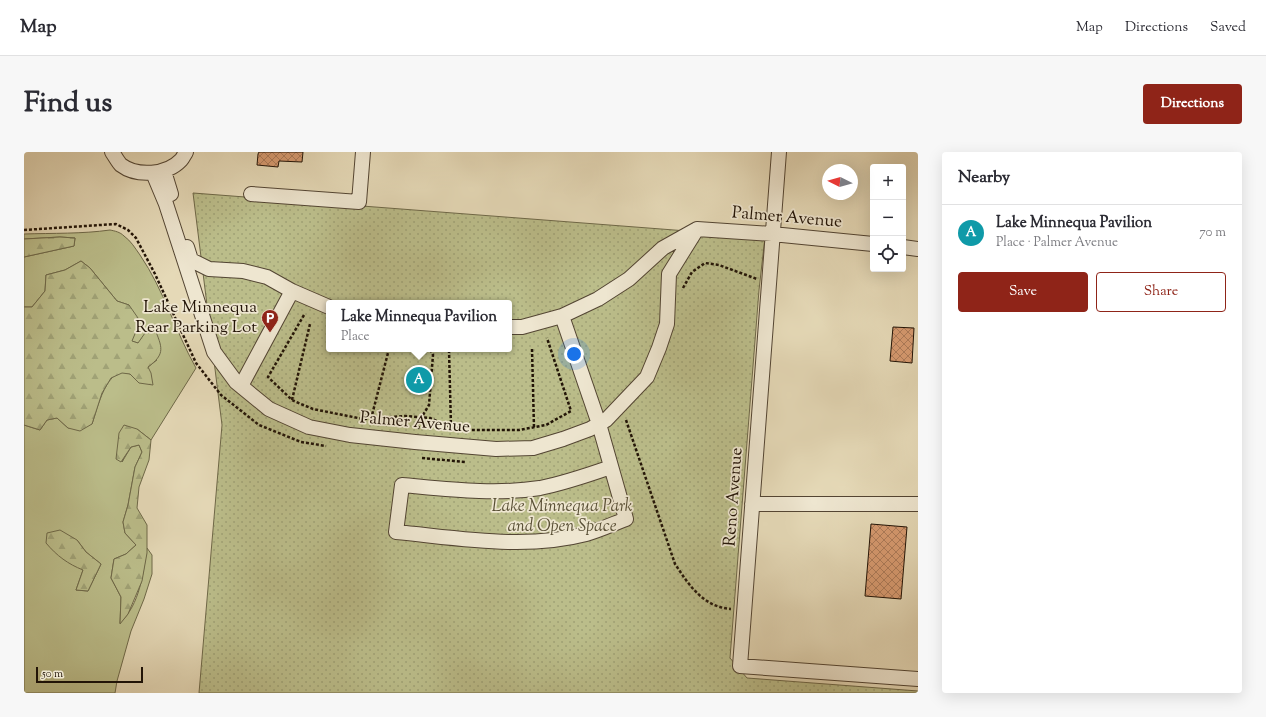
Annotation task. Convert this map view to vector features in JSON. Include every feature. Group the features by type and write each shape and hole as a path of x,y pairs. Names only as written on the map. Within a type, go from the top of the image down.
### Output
{"street":[{"path":"112,152 121,164 130,170 141,172 159,172 180,161 186,152"},
{"path":"251,194 359,202 363,152"},
{"name":"Reno Avenue","path":"779,152 740,666 918,679"},
{"path":"159,172 191,260 208,269 243,271 267,277 326,306"},
{"name":"Palmer Avenue","path":"159,172 166,204 214,352 236,382 269,409 309,427 350,435 415,442 496,449 533,448 563,439 606,420 647,377 667,324 669,274 697,229 772,234 870,244"},
{"path":"512,328 522,327 562,316 598,299 629,279 663,248 697,229"},
{"path":"906,247 918,249"},
{"path":"241,386 292,290"},
{"path":"562,316 599,424 626,519 587,534 548,541 502,542 396,532 402,485 478,490 512,490 563,483 611,467"},
{"path":"752,504 918,504"}],"path":[{"path":"24,230 116,224 128,230 136,238 155,274 196,364 221,395 259,425 301,442 329,447"},
{"path":"681,292 692,272 705,262 718,265 768,284"},
{"path":"304,315 268,377 292,400 313,409 345,417 371,419 395,416 422,417 437,420 451,427 471,430 494,431 534,428 546,425 571,411 547,338"},
{"path":"292,400 310,324"},
{"path":"532,349 534,428"},
{"path":"371,419 388,352"},
{"path":"432,352 433,355 429,405 422,417 415,442 415,457 456,462 471,462"},
{"path":"449,352 451,427"},
{"path":"620,424 629,416"},
{"path":"626,420 674,564 688,583 703,599 722,608 744,609"}],"green space":[{"name":"Lake Minnequa Park and Open Space","path":"193,193 765,237 759,290 730,658 747,678 918,691 918,693 199,693 222,425"},
{"path":"110,230 119,233 129,240 135,247 156,282 196,368 151,440 137,429 122,462 131,447 139,445 142,452 135,467 128,505 123,522 125,533 136,545 126,554 114,559 111,578 121,597 120,623 132,607 140,588 147,548 152,555 152,574 131,631 115,693 24,693 24,425 40,430 47,420 57,418 68,428 92,424 104,390 109,381 115,375 122,372 130,374 139,383 148,367 157,360 138,343 131,341 137,329 129,305 117,301 90,268 81,261 65,270 46,275 45,291 32,307 24,307 24,257 74,246 75,238 60,237 24,239 24,234","holes":["77,540 86,552 101,564 88,591 76,590 83,570"]},
{"path":"60,237 75,238 74,246 24,257 24,239"},
{"path":"81,261 90,268 117,301 129,305 138,318 137,329 132,341 138,343 145,333 156,332 161,351 157,359 148,367 151,373 153,385 139,383 130,374 122,373 111,378 102,393 92,424 80,431 68,428 57,418 47,420 40,430 24,425 24,307 32,307 45,291 46,275 65,270"},
{"path":"124,425 137,429 151,440 149,460 139,487 137,508 147,525 147,553 142,581 128,614 120,624 121,597 111,578 114,559 126,554 136,545 125,533 123,522 128,505 135,467 142,452 139,445 131,447 121,462 116,459 119,433"},
{"path":"60,530 77,540 86,552 101,564 88,591 76,590 83,570 63,559 46,543 47,533"}],"building":[{"path":"259,152 303,152 302,162 279,161 278,167 257,165"},
{"path":"893,327 914,328 912,363 890,361"},
{"path":"411,369 428,371 427,390 410,389"},
{"path":"871,524 907,527 901,599 865,596"}],"place":[{"name":"Lake Minnequa Rear Parking Lot","path":"270,333"},
{"name":"Lake Minnequa Pavilion","path":"419,380"}]}
